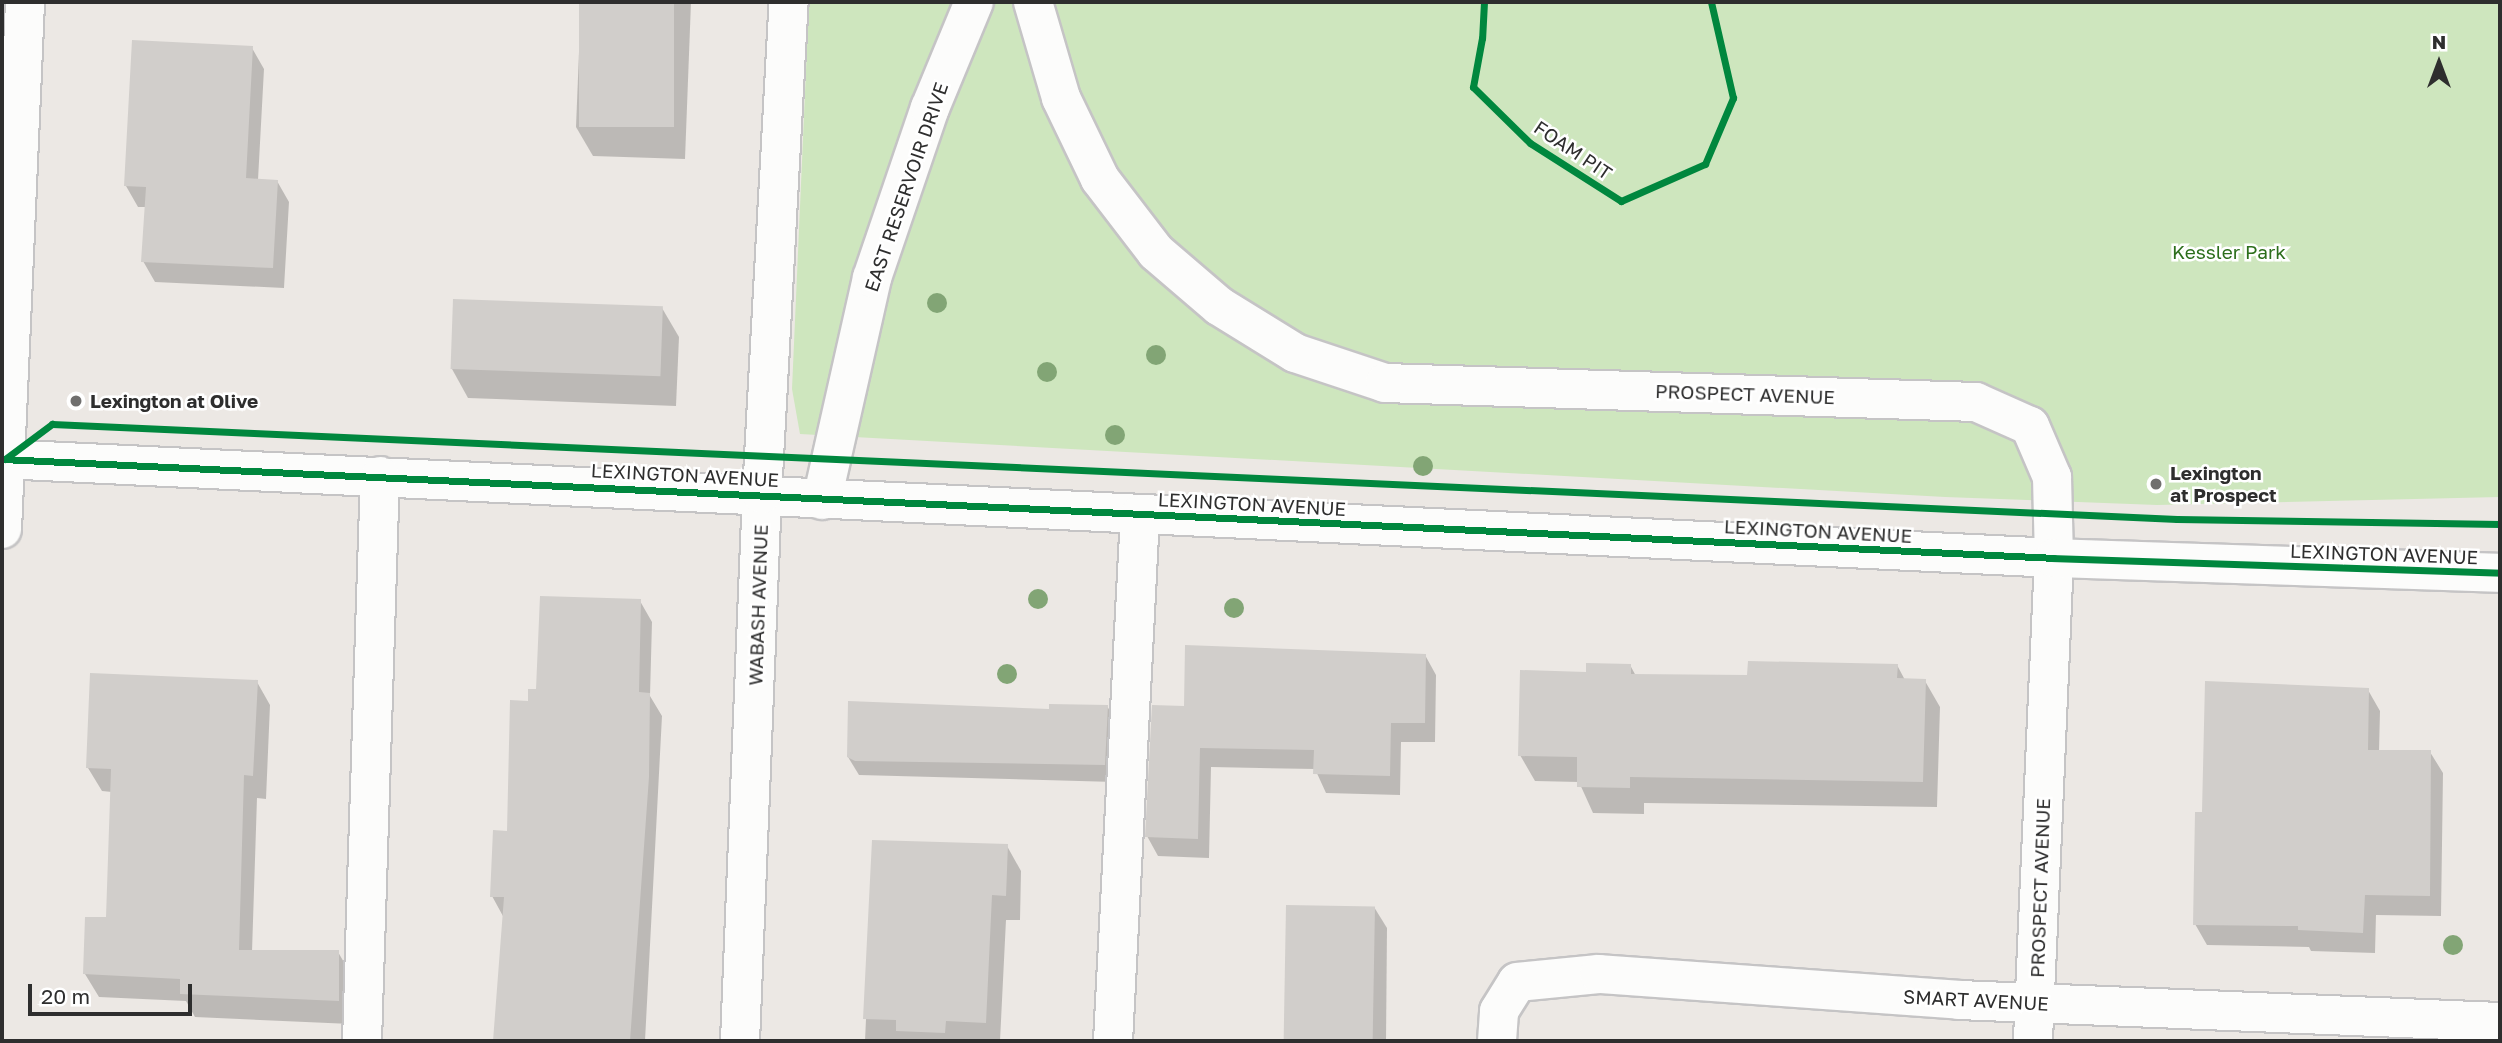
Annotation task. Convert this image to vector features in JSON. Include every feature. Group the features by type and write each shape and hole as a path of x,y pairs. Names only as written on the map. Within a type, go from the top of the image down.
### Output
{"street":[{"path":"2,529 26,2"},
{"name":"WABASH AVENUE","path":"740,1041 762,494 789,2"},
{"name":"EAST RESERVOIR DRIVE","path":"822,500 872,278 930,108 974,2"},
{"name":"PROSPECT AVENUE","path":"1033,2 1061,98 1100,179 1156,252 1219,306 1295,353 1385,383 1976,402 2030,426 2052,477 2054,558 2033,1041"},
{"name":"LEXINGTON AVENUE","path":"4,459 2054,558 2500,573"},
{"path":"362,1041 380,476"},
{"path":"1113,1041 1140,514"},
{"name":"SMART AVENUE","path":"1497,1041 1499,1011 1517,982 1599,974 2389,1029 2500,1022"}],"green space":[{"name":"Kessler Park","path":"809,2 2500,2 2500,497 2157,505 1945,497 800,434 792,389"}],"building":[{"path":"579,2 674,2 674,127 579,127"},
{"path":"132,40 253,46 246,178 278,180 273,268 141,262 146,187 124,186"},
{"path":"453,299 663,306 660,376 451,369"},
{"path":"540,596 641,599 639,692 650,693 649,777 630,1041 493,1041 504,897 490,897 493,830 507,831 510,700 528,701 528,689 536,689"},
{"path":"1185,645 1426,654 1425,723 1391,723 1390,776 1313,774 1314,750 1200,748 1198,839 1145,837 1152,705 1184,706"},
{"path":"1748,661 1898,664 1897,678 1926,679 1923,782 1630,777 1630,788 1577,787 1577,757 1518,756 1520,670 1586,672 1586,663 1631,664 1631,674 1747,675"},
{"path":"90,673 258,680 253,776 244,775 239,950 339,950 339,1001 180,994 180,979 83,974 85,917 106,917 111,769 86,768"},
{"path":"2205,681 2369,688 2368,750 2431,750 2430,896 2365,895 2363,933 2298,930 2298,926 2193,925 2195,812 2202,812"},
{"path":"848,701 1049,709 1049,704 1108,705 1105,765 855,761 847,757"},
{"path":"872,840 1008,844 1006,896 992,895 986,1023 946,1021 945,1033 896,1031 896,1020 863,1019"},
{"path":"1286,905 1375,907 1373,1041 1284,1041"}],"cycle path":[{"name":"FOAM PIT","path":"1484,2 1482,38 1473,87 1530,143 1621,201 1705,164 1733,98 1711,2"},
{"path":"5,459 52,424 2177,519 2500,524"},
{"path":"2,459 2054,558 2500,573"}],"place":[{"name":"Lexington at Olive","path":"76,401"},
{"name":"Lexington at Prospect","path":"2156,484"}]}
